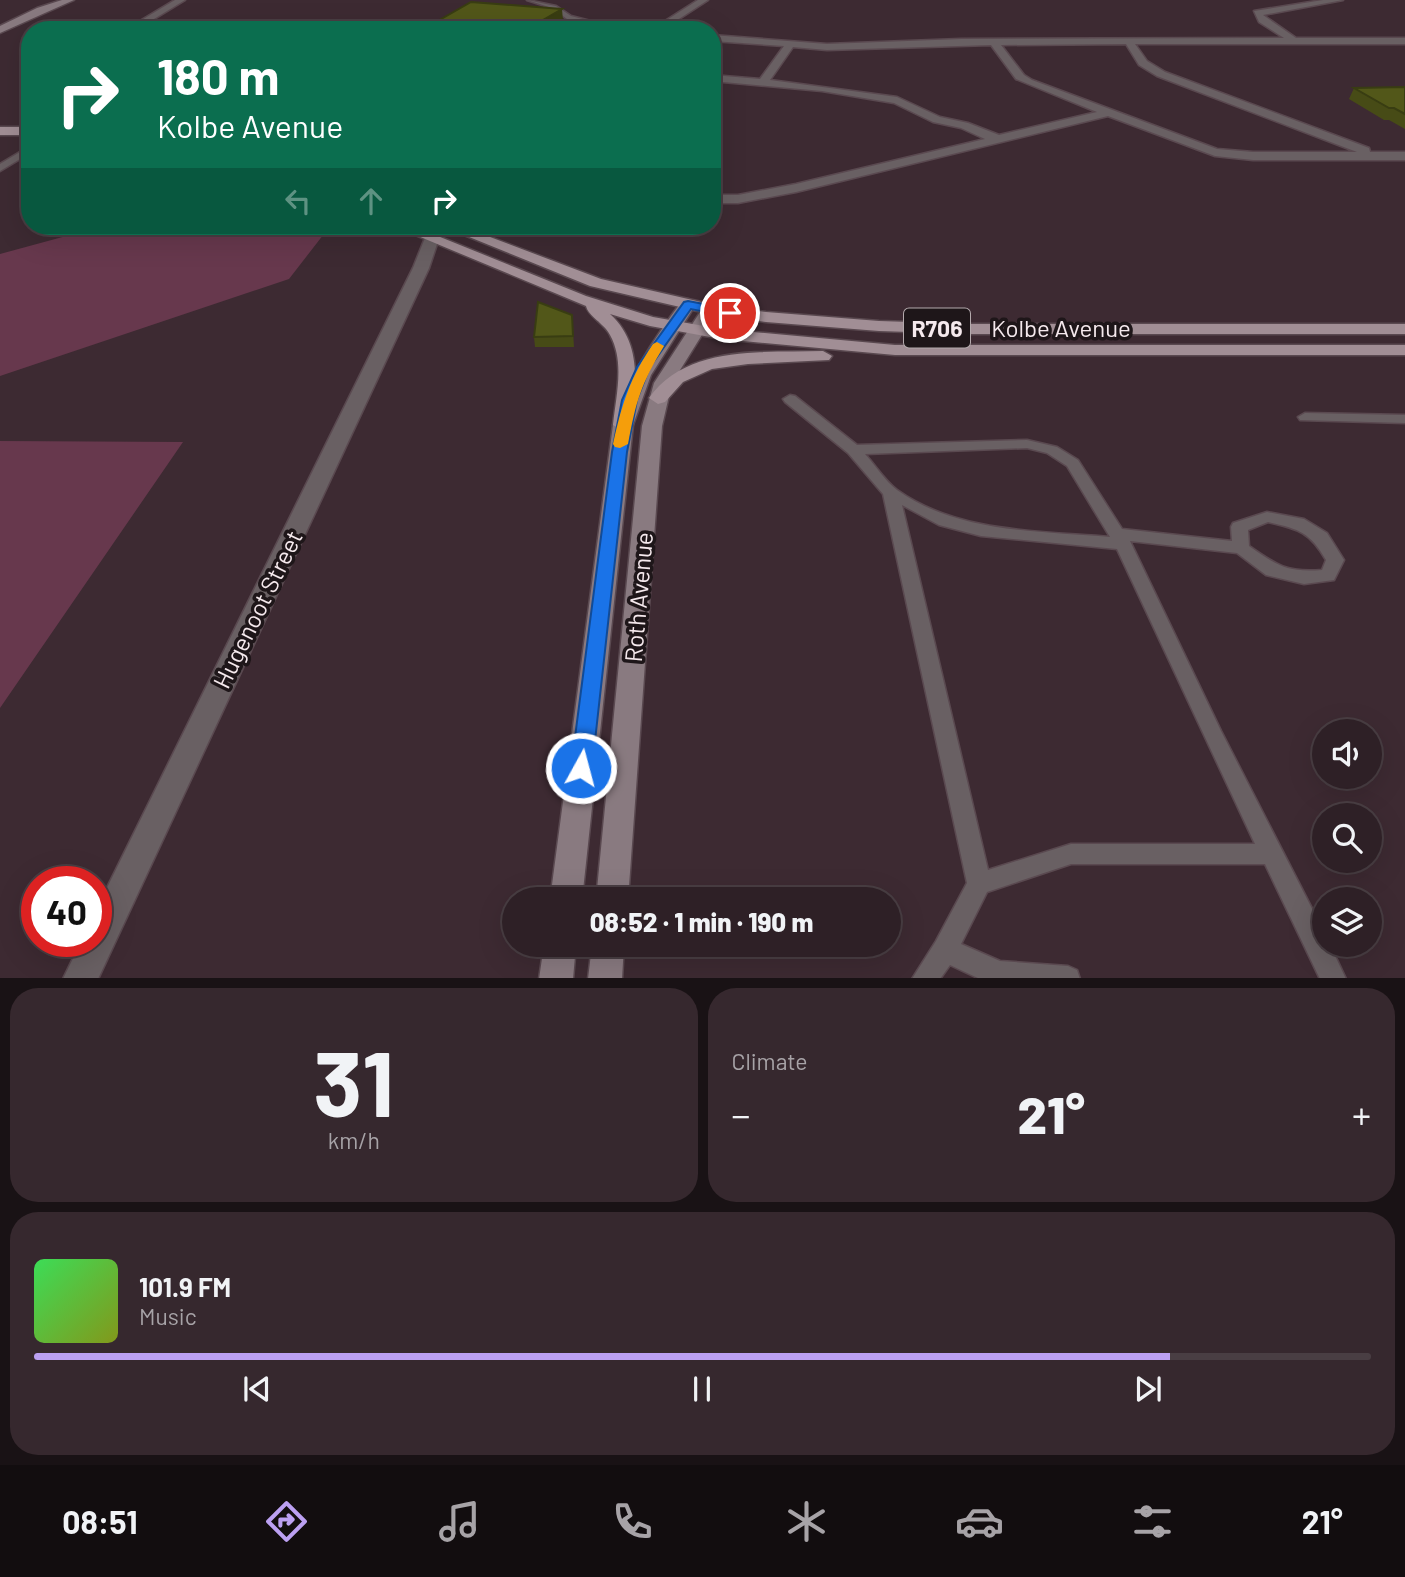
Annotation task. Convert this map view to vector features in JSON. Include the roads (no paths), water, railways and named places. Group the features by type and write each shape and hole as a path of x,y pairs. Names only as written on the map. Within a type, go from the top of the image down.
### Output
{"main road":[{"path":"0,120 21,120"},
{"path":"0,131 21,131"},
{"name":"Kolbe Avenue","path":"446,235 580,299 673,326 796,343 895,350 1405,350"},
{"name":"Kolbe Avenue","path":"449,235 621,290 710,309 821,323 879,327 1405,329"},
{"path":"580,299 612,323 622,337 627,365 623,425"},
{"path":"658,398 676,378 710,365 895,350"}],"street":[{"path":"32,7 43,0"},
{"path":"0,22 51,0"},
{"path":"0,30 70,0"},
{"path":"145,21 181,0"},
{"path":"670,21 704,0"},
{"path":"1255,0 1271,10"},
{"path":"1294,41 1257,13 1339,0"},
{"path":"0,22 13,23"},
{"path":"721,39 789,46 994,42 1405,41"},
{"path":"1128,41 1143,63 1161,74 1380,156"},
{"path":"994,42 1020,77 1028,82 1205,149 1227,153 1405,156"},
{"path":"763,82 789,46"},
{"path":"721,79 897,100 937,120 964,125 981,134 1000,139"},
{"path":"721,199 738,199 796,188 1105,113"},
{"name":"Hugenoot Street","path":"80,978 438,235"},
{"name":"Roth Avenue","path":"568,887 623,425 637,380 688,304"},
{"name":"Roth Avenue","path":"613,887 649,452 658,398 663,383 710,309"},
{"path":"556,978 559,957"},
{"path":"605,978 607,957"}],"lane":[{"path":"530,0 554,7 569,18 584,21"},
{"path":"0,168 21,155"},
{"path":"790,399 853,450 891,493 945,521 981,531 1241,548 1272,571 1304,578 1328,576 1335,560 1321,537 1298,523 1267,517 1239,527 1241,548"},
{"path":"1305,417 1405,419"},
{"path":"853,450 1027,444 1052,450 1073,463 1120,539 1270,854 1334,978"},
{"path":"891,493 979,884 945,950 924,978"},
{"path":"979,884 1071,854 1270,854"},
{"path":"945,950 999,974 1068,978"}]}
